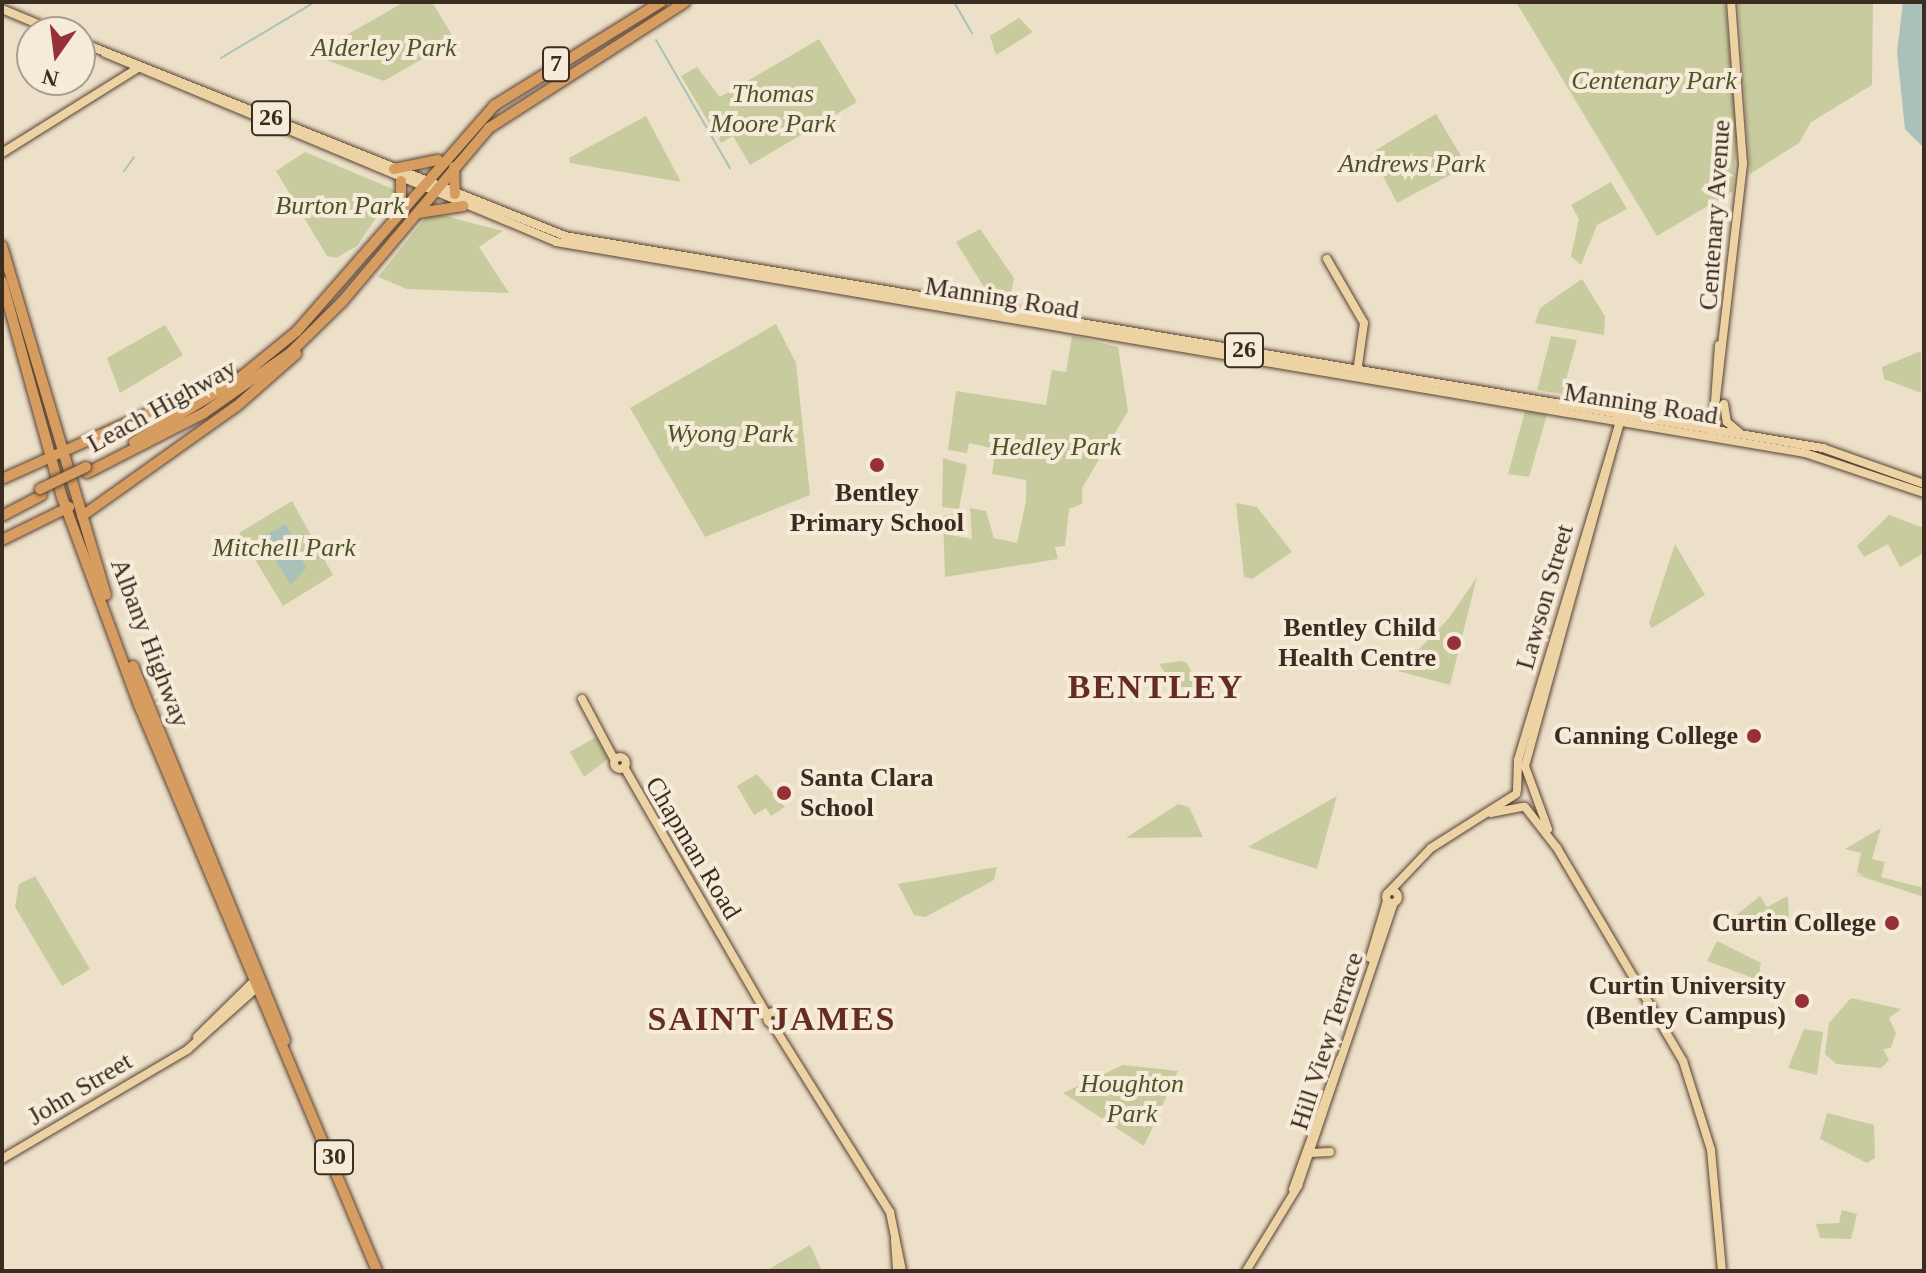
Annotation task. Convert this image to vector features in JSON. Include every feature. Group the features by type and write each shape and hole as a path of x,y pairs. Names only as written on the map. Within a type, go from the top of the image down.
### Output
{"highway":[{"name":"Leach Highway","path":"86,470 200,403 281,345 401,211 445,156 517,89 661,2"},
{"name":"Leach Highway","path":"2,516 41,492 234,395 342,302 454,165 525,99 685,2"},
{"path":"394,169 421,169 445,156"},
{"path":"454,165 455,194"},
{"path":"401,181 401,211"},
{"path":"416,214 463,206"},
{"name":"Albany Highway","path":"2,246 58,422 82,516 126,649 259,981"},
{"name":"Albany Highway","path":"2,281 75,534 377,1271"},
{"path":"82,516 114,487 257,390 342,302"},
{"path":"7,476 50,453 227,379 281,345"},
{"path":"58,422 82,440"},
{"path":"7,476 47,438"},
{"path":"2,540 114,487"},
{"name":"7","path":"2,508 41,492"},
{"path":"42,520 75,534"}],"main road":[{"name":"Centenary Avenue","path":"1713,432 1726,335 1743,153 1729,2"},
{"name":"Centenary Avenue","path":"1713,432 1713,398 1739,157 1729,2"},
{"name":"Manning Road","path":"96,48 401,181 421,185"},
{"name":"Manning Road","path":"101,50 119,61 394,169 463,206 565,245 1357,373 1613,410 1830,458 1924,493"},
{"path":"117,81 119,61"},
{"path":"2,153 6,145 117,81 135,65"},
{"name":"Manning Road","path":"434,190 455,194 565,236 1651,427 1742,434 1834,450 1924,484"},
{"path":"1327,259 1364,323 1357,373"},
{"path":"1726,335 1723,412 1742,434"},
{"path":"1686,424 1703,417 1713,398"},
{"path":"1613,410 1621,420 1633,414"},
{"path":"1599,418 1614,446 1631,431 1651,427"},
{"name":"Lawson Street","path":"1530,784 1526,758 1621,420"},
{"name":"Lawson Street","path":"1516,792 1518,760 1614,446"},
{"name":"Chapman Road","path":"582,699 878,1196 893,1233 900,1271"},
{"path":"1392,897 1401,877 1440,841 1530,784 1557,848"},
{"path":"1516,792 1523,807 1557,848 1675,1046 1707,1141 1720,1271"},
{"path":"1486,814 1523,807 1538,800"},
{"name":"Hill View Terrace","path":"1246,1271 1310,1153 1392,897"},
{"name":"Hill View Terrace","path":"1293,1189 1392,897"},
{"name":"John Street","path":"2,1159 179,1053 259,981"},
{"path":"1310,1153 1330,1152"}],"green space":[{"name":"Alderley Park","path":"404,2 432,2 455,40 384,81 312,55"},
{"name":"Centenary Park","path":"1516,2 1725,2 1737,138 1733,191 1657,236"},
{"path":"1738,2 1873,2 1872,85 1811,122 1799,143 1750,174"},
{"path":"1019,18 1033,32 996,55 990,36"},
{"name":"Thomas Moore Park","path":"819,39 857,102 750,165 733,136 721,143 681,76 697,67 720,97"},
{"name":"Andrews Park","path":"1436,114 1467,166 1397,203 1371,153"},
{"path":"646,116 681,182 570,163 569,158"},
{"name":"Burton Park","path":"305,152 395,190 357,246 336,258 327,256 276,171"},
{"path":"1611,182 1627,209 1597,225 1581,265 1571,256 1579,219 1571,205"},
{"path":"430,212 503,231 479,247 509,293 407,289 378,277"},
{"path":"980,229 1014,278 1009,304 992,300 956,242"},
{"path":"1582,279 1605,316 1604,335 1535,323 1540,308"},
{"name":"Wyong Park","path":"776,324 796,363 810,495 705,537 630,408"},
{"path":"165,325 183,355 120,393 107,358"},
{"name":"Hedley Park","path":"1072,336 1118,347 1128,411 1082,488 1082,504 1069,509 1065,546 1055,547 1058,559 945,577 943,516 959,513 951,535 972,539 970,508 986,511 994,538 1017,543 1026,501 1026,480 992,474 996,449 969,443 967,453 948,450 956,391 1046,405 1052,370 1066,372"},
{"path":"1551,336 1577,340 1562,394 1537,390"},
{"path":"1921,351 1921,393 1884,379 1882,367"},
{"path":"1525,411 1547,415 1529,477 1508,474"},
{"path":"943,458 967,465 959,509 942,507"},
{"name":"Mitchell Park","path":"292,501 333,575 283,606 239,533"},
{"path":"1236,503 1257,507 1292,552 1252,579 1244,577"},
{"path":"1889,515 1924,528 1924,553 1900,567 1888,544 1864,557 1857,546"},
{"path":"1675,544 1705,595 1652,628 1649,623"},
{"path":"1477,577 1450,685 1398,671 1449,618"},
{"path":"1187,663 1199,687 1175,687 1159,664"},
{"path":"596,737 608,759 584,777 570,752"},
{"path":"757,774 785,807 771,816 766,808 754,815 737,786"},
{"path":"1337,796 1317,869 1248,847"},
{"path":"1178,804 1189,807 1203,837 1126,838"},
{"path":"1881,828 1872,859 1885,862 1881,877 1924,888 1924,897 1851,873 1865,876 1857,872 1861,853 1845,849"},
{"path":"997,867 994,880 925,917 914,915 898,884"},
{"path":"35,876 90,969 62,986 15,907 19,884"},
{"path":"1760,896 1767,907 1788,896 1789,923 1739,915 1719,929"},
{"path":"1717,941 1761,963 1758,980 1707,961"},
{"path":"1851,998 1901,1009 1889,1018 1896,1033 1891,1048 1883,1049 1889,1060 1881,1068 1836,1064 1825,1054 1829,1023"},
{"path":"1804,1029 1823,1032 1817,1075 1788,1068"},
{"name":"Houghton Park","path":"1123,1065 1178,1071 1144,1146 1063,1093"},
{"path":"1827,1113 1874,1125 1875,1158 1867,1163 1820,1139"},
{"path":"1842,1210 1857,1214 1851,1239 1820,1238 1816,1224 1839,1223"},
{"path":"810,1245 822,1271 766,1271"}],"water":[{"path":"1903,2 1924,2 1924,148 1905,129 1897,52"},
{"path":"286,524 306,568 291,585 261,537"}],"waterway":[{"path":"221,58 315,2"},
{"path":"954,2 972,33"},
{"path":"656,40 730,168"},
{"path":"124,171 134,157"}],"place":[{"name":"Bentley Primary School","path":"877,465"},
{"name":"Bentley Child Health Centre","path":"1454,643"},
{"name":"Canning College","path":"1754,736"},
{"name":"Santa Clara School","path":"784,793"},
{"name":"Curtin College","path":"1892,923"},
{"name":"Curtin University (Bentley Campus)","path":"1802,1001"}],"district":[{"name":"BENTLEY","path":"1156,687"},
{"name":"SAINT JAMES","path":"772,1019"}]}
